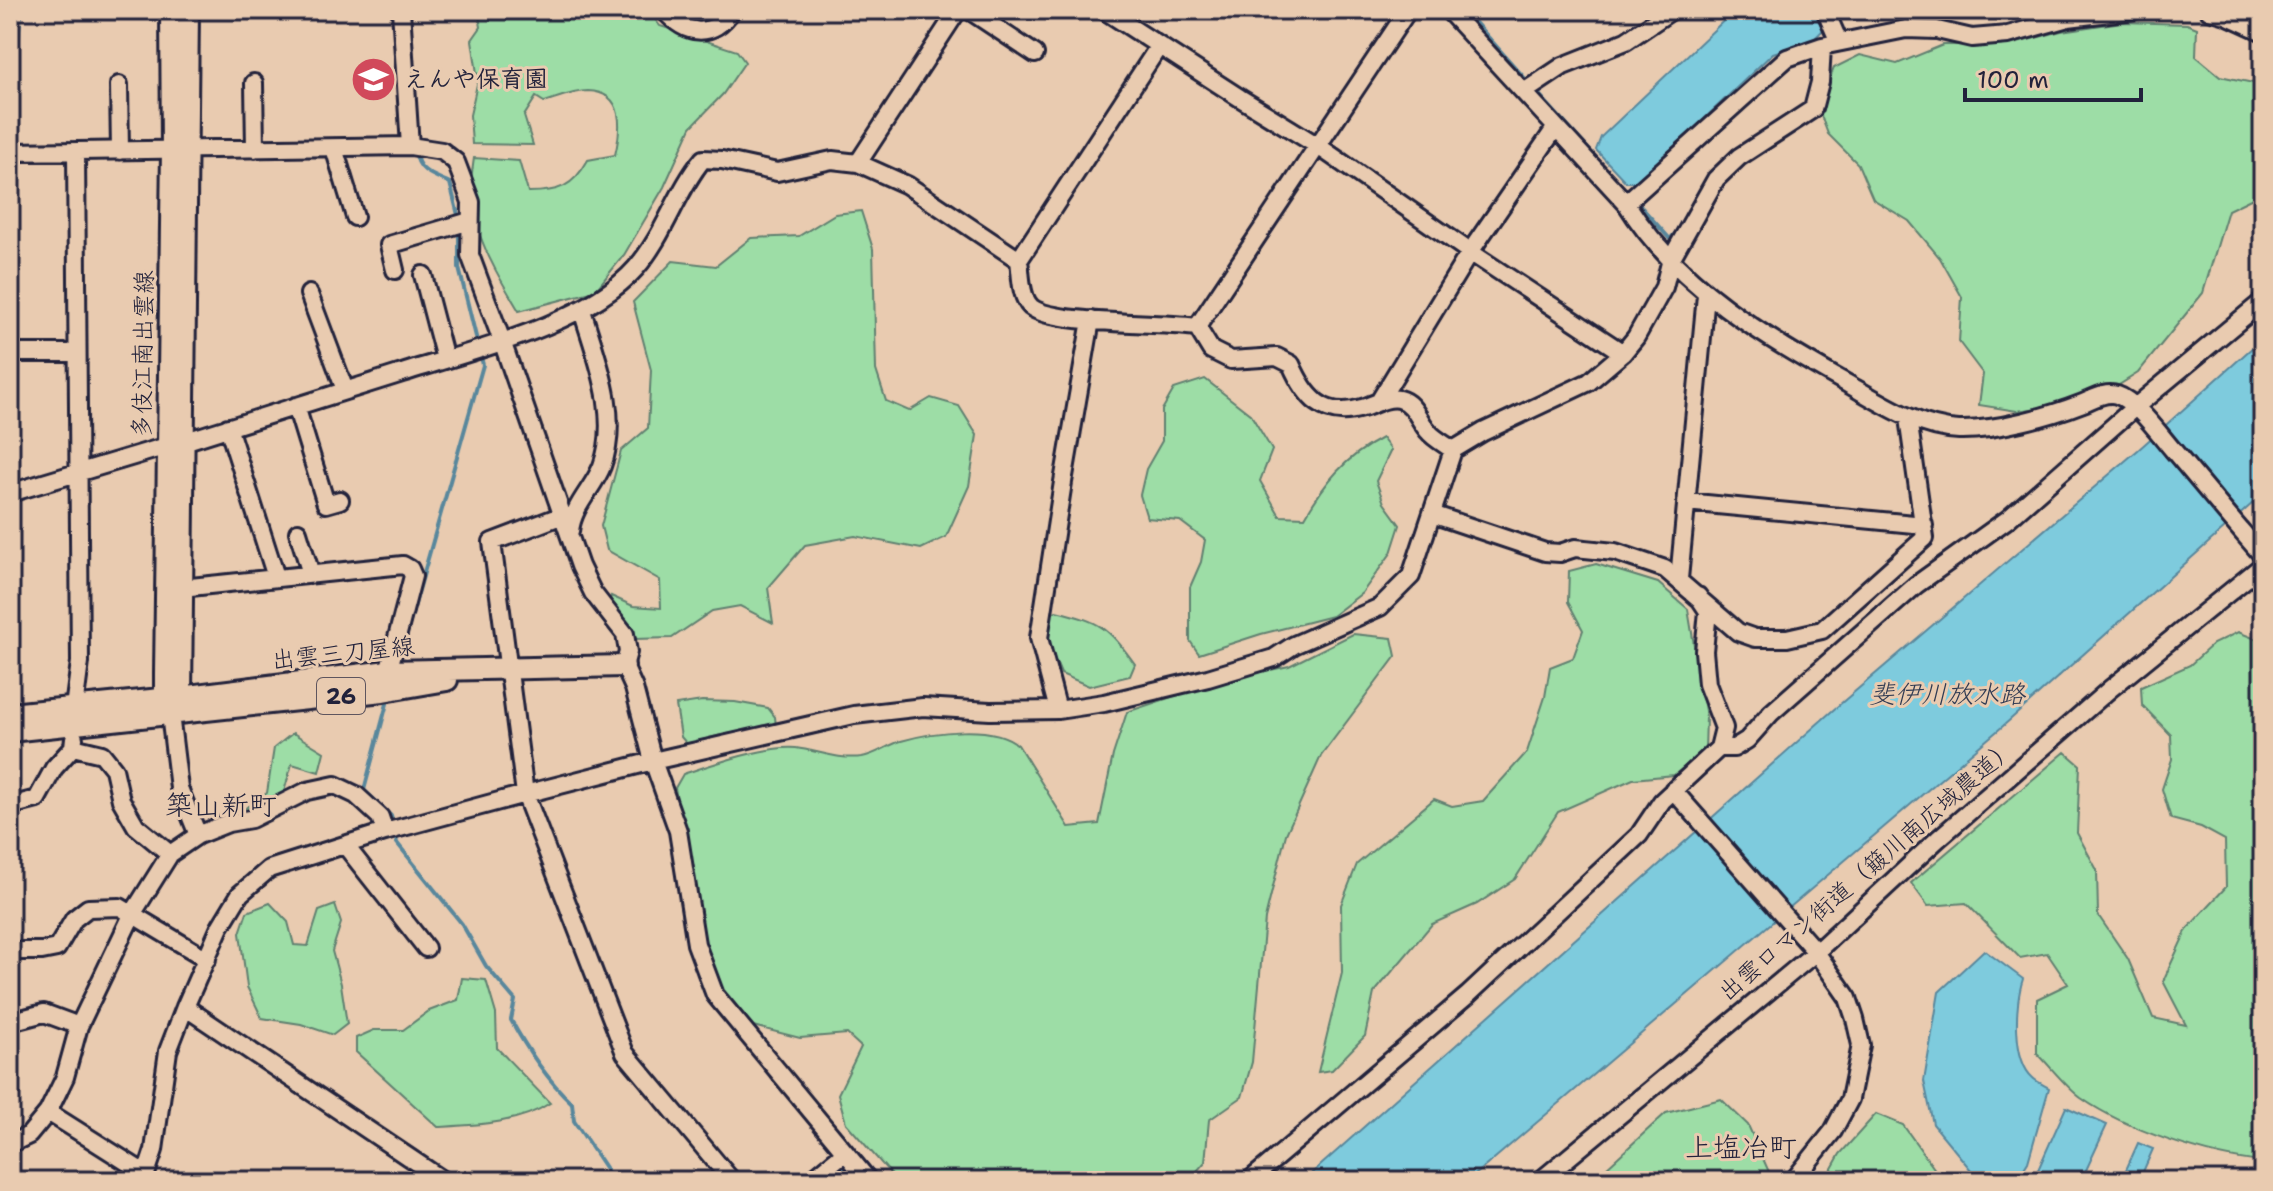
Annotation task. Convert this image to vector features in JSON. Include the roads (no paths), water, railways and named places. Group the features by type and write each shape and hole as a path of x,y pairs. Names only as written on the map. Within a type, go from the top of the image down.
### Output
{"main road":[{"name":"多伎江南出雲線","path":"171,10 180,150"},
{"name":"多伎江南出雲線","path":"172,703 180,150 188,10"},
{"name":"多伎江南出雲線","path":"172,703 181,588 175,444"},
{"name":"出雲三刀屋線","path":"172,703 510,669 624,666"},
{"path":"10,731 75,716 172,703"},
{"path":"10,714 75,716"}],"street":[{"path":"401,10 410,146"},
{"path":"664,10 685,30 702,32 727,18 732,10"},
{"path":"858,163 958,10"},
{"path":"969,10 1035,54"},
{"path":"1104,10 1318,146 1623,353"},
{"path":"1197,327 1408,10"},
{"path":"1448,10 1626,203 1640,225 1706,295 1777,345 1908,418 1959,430 2018,423 2106,394 2116,394 2147,419 2258,550"},
{"path":"1524,92 1563,66 1626,41 1672,10"},
{"path":"1825,10 1839,42"},
{"path":"1626,203 1787,58 1822,46 1906,29 1937,30 1972,38 2008,35 2092,12 2134,10"},
{"path":"2209,10 2263,32"},
{"path":"1159,46 1019,260 1024,296 1032,308 1056,316 1197,327"},
{"path":"48,1112 144,1178 154,1150 168,1051 185,1007 220,927 240,894 269,869 385,832 525,794 653,761 868,713 923,707 990,711 1058,710 1104,703 1208,678 1274,658 1294,645 1380,607 1411,576 1453,450 1483,432 1589,382 1623,353 1636,337 1664,287 1671,259 1716,179 1739,157 1813,109 1820,82 1822,46"},
{"path":"254,83 255,149"},
{"path":"119,85 120,151"},
{"path":"1380,400 1470,252 1556,127"},
{"path":"10,152 410,146 442,151 456,162 471,202 470,255 580,566 593,593 625,634 628,652 624,666 634,688 653,761 678,831 696,944 715,995 869,1181"},
{"path":"334,148 355,217"},
{"path":"10,806 37,799 54,768 73,747 80,662 76,152"},
{"path":"10,493 502,341 582,310 636,269 703,159 777,172 832,160 858,163 907,185 1019,260"},
{"path":"395,270 389,245 470,221"},
{"path":"423,275 445,359"},
{"path":"309,294 345,390"},
{"path":"1679,579 1706,295"},
{"path":"1719,748 1734,748 1747,740 1771,713 1916,585 2008,519 2134,408 2263,301"},
{"path":"570,533 572,516 602,466 606,448 608,402 582,310"},
{"path":"1058,710 1039,638 1091,320"},
{"path":"1197,327 1211,350 1231,360 1277,357 1291,364 1301,387 1319,406 1339,411 1361,408 1380,400 1399,399 1415,410 1427,431 1453,450"},
{"path":"10,353 77,353"},
{"path":"296,406 326,504 340,500"},
{"path":"1432,514 1545,552 1560,553 1575,548 1615,552 1665,569 1738,632 1755,638 1787,638 1822,630 1925,538 1908,418"},
{"path":"228,427 276,577"},
{"path":"1686,502 1924,525"},
{"path":"563,515 492,542 525,794 625,1053 732,1181"},
{"path":"298,532 311,574"},
{"path":"181,588 403,565 410,569 413,576 385,681"},
{"name":"出雲ロマン街道（簸川南広域農道）","path":"1540,1181 1816,952 1938,839 2076,719 2263,565"},
{"path":"1249,1181 1468,995 1639,835 1662,801 1719,748 1724,728 1707,684 1704,651 1708,611 1698,596"},
{"path":"172,703 179,788 198,835"},
{"path":"73,747 102,754 114,769 121,800 136,826 170,854"},
{"path":"10,1144 29,1135 48,1112 65,1077 79,1026 133,913 170,854 198,835 228,823 251,819 307,791 335,785 356,795 380,817 385,832"},
{"path":"1673,790 1816,952 1848,998 1861,1045 1850,1099 1833,1131 1793,1181"},
{"path":"345,845 426,948"},
{"path":"10,951 57,948 74,919 88,908 120,907 207,959"},
{"path":"185,1007 444,1181"},
{"path":"10,1022 44,1013 79,1026"},
{"path":"810,1181 844,1153"}],"water":[{"path":"1735,10 1813,10 1828,25 1812,41 1773,53 1638,182 1626,182 1596,150 1601,137"},
{"name":"斐伊川放水路","path":"2263,338 2263,494 2003,726 1468,1181 1303,1181 1832,711 2138,450"},
{"path":"1984,950 2023,979 2017,1016 2021,1058 2033,1078 2049,1088 2028,1162 2016,1181 1980,1181 1933,1124 1924,1081 1939,992"},
{"path":"2066,1107 2107,1125 2081,1181 2033,1181"},
{"path":"2138,1143 2153,1149 2139,1181 2121,1181"}],"waterway":[{"path":"10,118 21,10"},
{"path":"1464,10 1530,84"},
{"path":"1536,91 1629,194"},
{"path":"416,153 423,169 450,183 459,219"},
{"path":"1635,200 1670,239 1680,228"},
{"path":"459,228 459,268 478,345"},
{"path":"398,664 483,365 480,353"},
{"path":"389,696 364,790 391,816 393,824"},
{"path":"395,833 397,843 462,924 486,966 515,1000 511,1020 517,1031 547,1075 572,1103 574,1121 610,1175 623,1181"},
{"path":"826,1181 844,1169"}],"place":[{"name":"えんや保育園","path":"373,79"}],"district":[{"name":"築山新町","path":"221,805"},
{"name":"上塩冶町","path":"1741,1147"}]}
